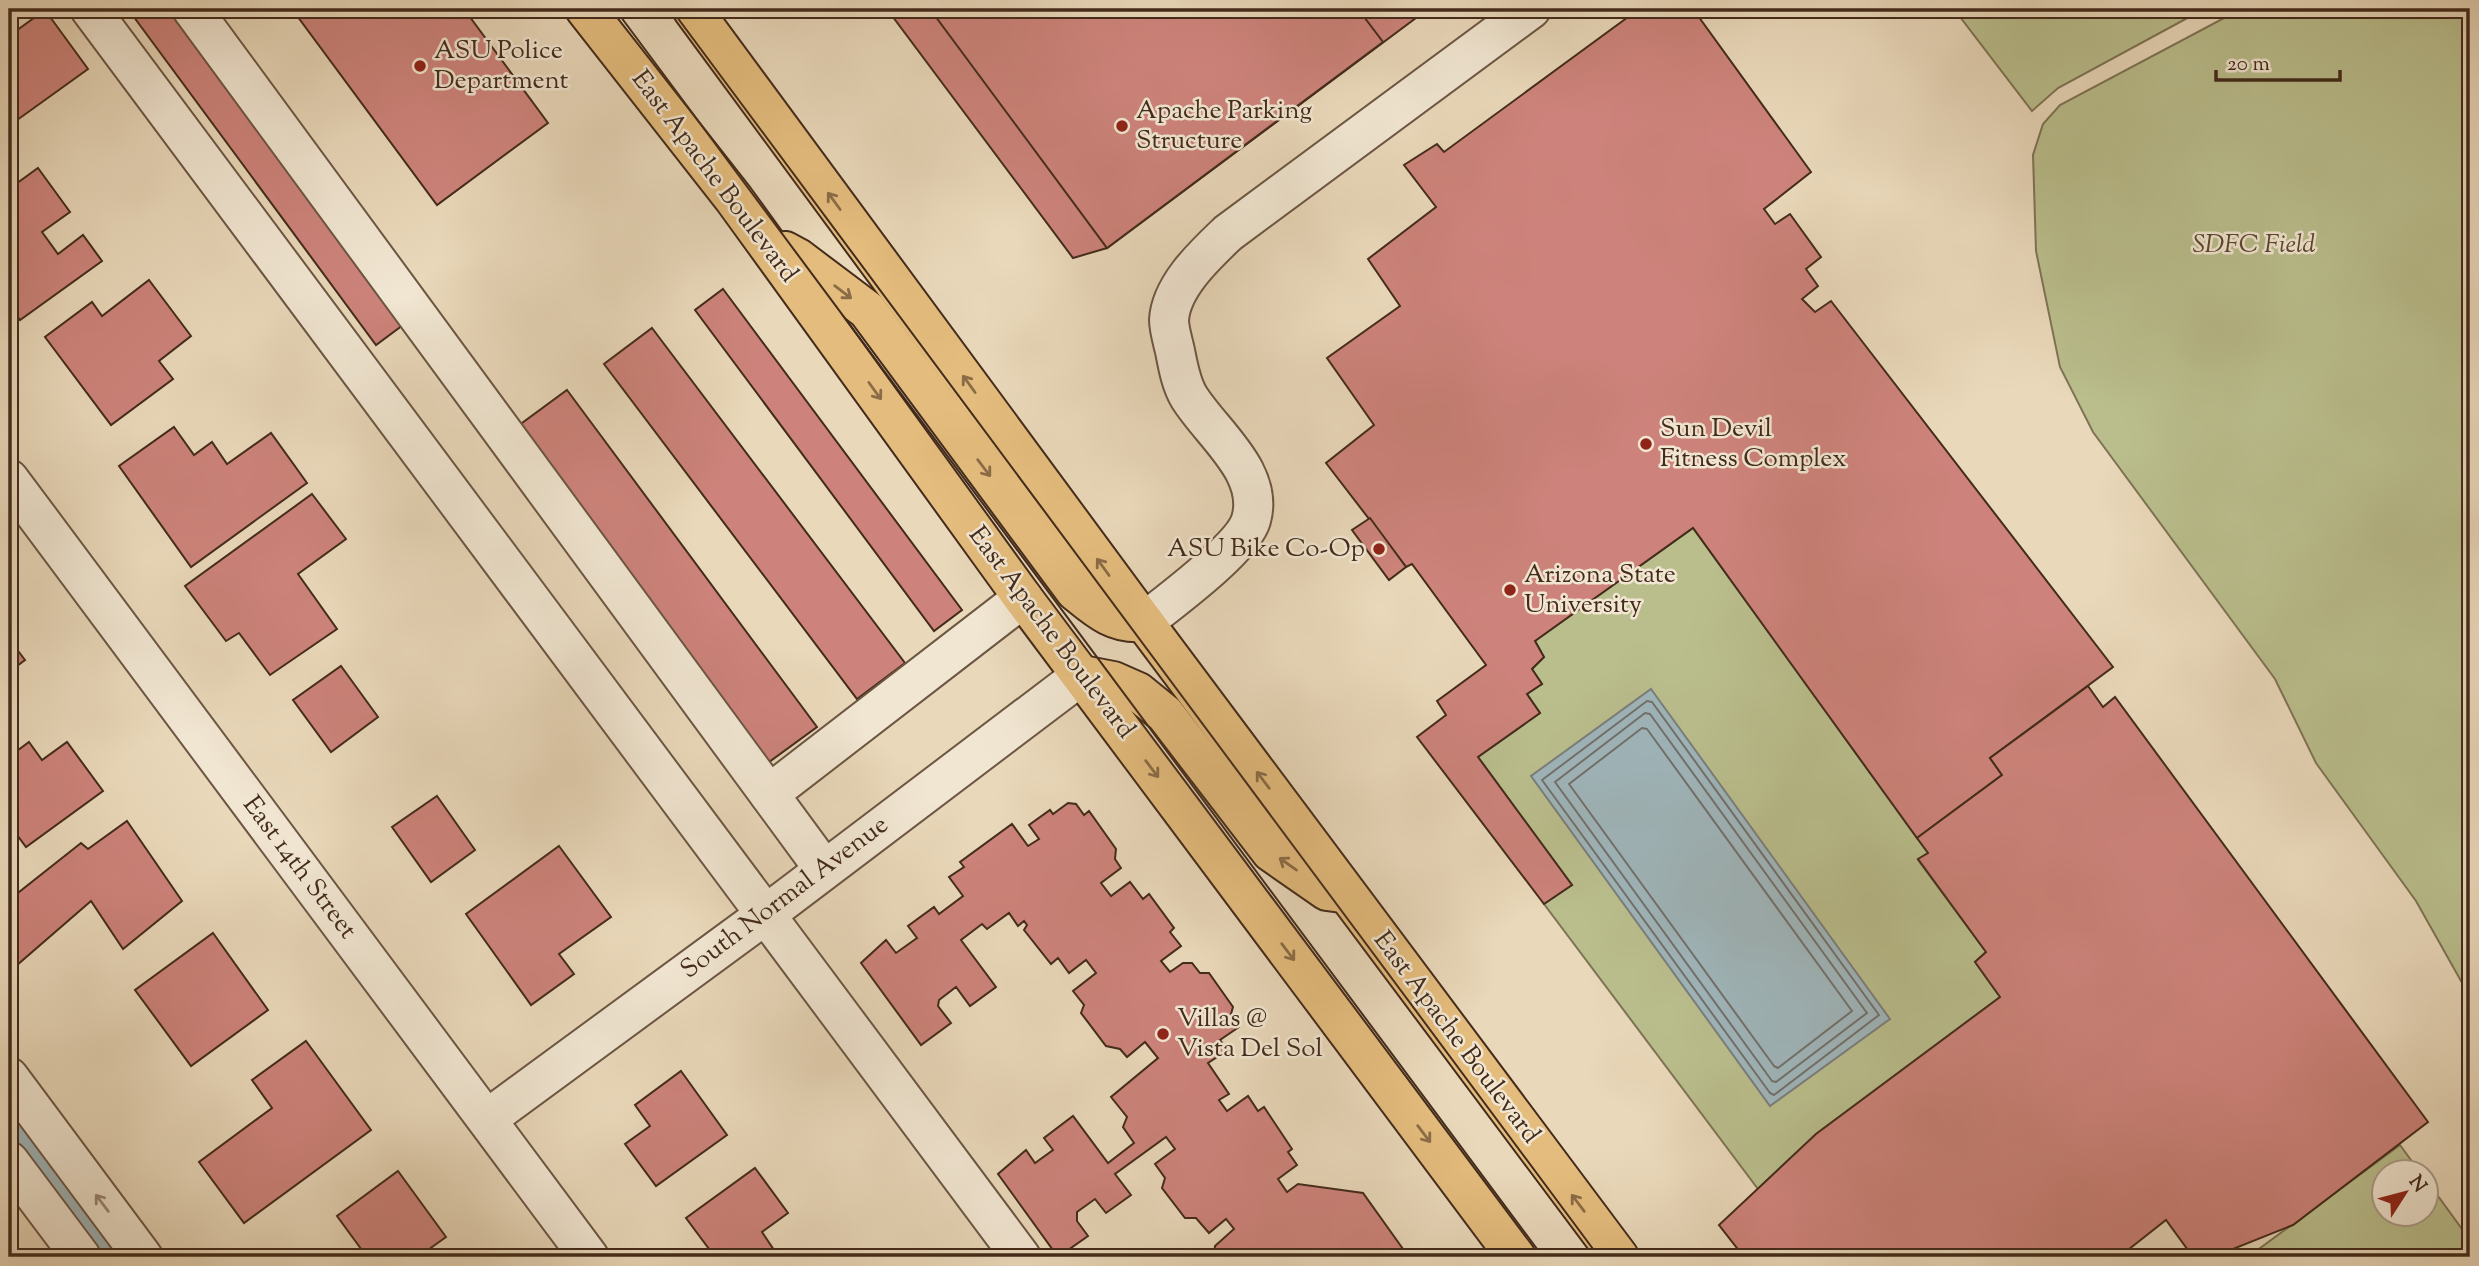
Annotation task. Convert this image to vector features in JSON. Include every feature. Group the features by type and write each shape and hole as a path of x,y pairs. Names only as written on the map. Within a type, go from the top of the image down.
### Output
{"main road":[{"name":"East Apache Boulevard","path":"584,9 765,242 1023,598 1516,1257"},
{"name":"East Apache Boulevard","path":"692,9 1144,622 1619,1257"},
{"path":"765,242 798,258 867,310 1075,591 1103,614 1128,624 1144,622"},
{"path":"1082,675 1113,681 1138,692 1156,706 1178,729 1271,852 1327,891 1348,894"}],"street":[{"path":"90,9 1021,1257"},
{"path":"192,9 824,869"},
{"path":"1144,622 1228,550 1251,522 1254,494 1246,473 1188,395 1178,367 1169,319 1183,282 1201,258 1228,233 1531,9"},
{"name":"East 14th Street","path":"9,479 589,1257"},
{"path":"769,794 1023,598"},
{"name":"South Normal Avenue","path":"487,1119 765,915 1082,675"},
{"path":"9,1077 143,1257"},
{"path":"9,1161 81,1257"}],"green space":[{"path":"1954,9 2204,9 2058,88 2032,111"},
{"name":"SDFC Field","path":"2241,9 2470,9 2470,997 2416,901 2316,763 2275,679 2093,432 2060,367 2036,251 2033,155 2043,124 2060,105"},
{"path":"1693,528 1928,853 1918,860 1986,952 1975,962 2000,997 1816,1134 1758,1189 1544,904 1572,885 1478,757 1540,713 1527,694 1542,684 1532,669 1544,657 1535,641"},
{"path":"2400,1145 2410,1158 2382,1158"},
{"path":"2370,1167 2370,1228 2440,1228 2440,1199 2470,1240 2470,1257 2248,1257"}],"water":[{"path":"1651,689 1890,1019 1770,1106 1531,776"}],"building":[{"path":"128,9 176,9 407,322 376,345"},
{"name":"ASU Police Department","path":"292,9 464,9 548,123 437,205"},
{"name":"Apache Parking Structure","path":"887,9 1428,9 1107,248 1073,258"},
{"name":"Apache Parking Structure","path":"930,9 1358,9 1383,42 1107,248"},
{"name":"Sun Devil Fitness Complex","path":"1639,9 1693,9 1811,172 1764,209 1775,224 1790,214 1821,257 1806,269 1818,286 1802,299 1815,312 1831,301 2113,667 1990,758 2002,775 1917,838 1693,528 1535,641 1544,657 1532,669 1542,684 1527,694 1540,713 1478,757 1572,885 1544,904 1417,737 1446,715 1437,701 1486,665 1412,564 1406,567 1326,463 1374,425 1327,358 1400,306 1368,259 1436,207 1404,165 1437,144 1444,152"},
{"path":"45,10 88,69 13,123 9,118 9,36"},
{"path":"38,168 70,212 42,232 58,254 83,235 102,261 20,320 9,304 9,189"},
{"path":"149,280 191,336 159,361 173,379 111,425 45,337 92,302 102,316"},
{"path":"723,289 962,610 934,631 695,310"},
{"path":"652,328 905,663 857,699 604,364"},
{"path":"567,390 817,727 769,762 518,426"},
{"path":"174,427 194,455 212,442 227,464 271,433 307,483 191,567 119,466"},
{"path":"312,494 346,539 298,574 337,629 270,675 239,633 226,641 185,586"},
{"name":"ASU Bike Co-Op","path":"1370,518 1406,567 1389,580 1352,530"},
{"path":"9,639 25,660 9,672"},
{"path":"341,666 378,717 331,752 293,700"},
{"path":"2088,686 2103,707 2115,697 2428,1122 2381,1158 2370,1158 2370,1166 2293,1225 2213,1257 2193,1257 2166,1220 2119,1257 1744,1257 1719,1225 1816,1134 2000,997 1975,962 1986,952 1918,859 1928,853 1917,838 2002,775 1990,758"},
{"path":"29,742 42,760 67,742 103,791 26,847 9,824 9,757"},
{"path":"437,796 475,850 431,882 392,827"},
{"name":"Villas @ Vista Del Sol","path":"1068,803 1076,804 1084,815 1089,811 1116,849 1115,859 1121,868 1101,883 1111,896 1130,882 1143,899 1149,894 1174,928 1170,932 1181,946 1161,961 1170,972 1183,963 1192,963 1200,973 1209,973 1233,1007 1231,1014 1239,1027 1220,1040 1228,1050 1208,1063 1229,1094 1219,1100 1227,1111 1248,1096 1258,1111 1264,1107 1292,1149 1288,1152 1297,1165 1278,1179 1287,1192 1298,1184 1363,1193 1403,1249 1402,1257 1214,1257 1215,1246 1234,1229 1226,1219 1209,1233 1196,1218 1185,1218 1162,1188 1165,1178 1155,1164 1175,1149 1166,1137 1115,1174 1131,1195 1106,1213 1095,1199 1077,1212 1077,1221 1088,1236 1058,1257 998,1174 1026,1150 1035,1163 1053,1150 1044,1138 1073,1116 1108,1163 1134,1143 1123,1127 1127,1117 1111,1097 1158,1058 1145,1042 1127,1057 1120,1049 1106,1046 1081,1013 1084,1005 1073,991 1096,973 1086,960 1069,973 1058,958 1051,964 1024,930 1027,925 1024,921 1018,926 1009,913 987,929 982,924 961,940 996,987 970,1006 956,987 939,1000 938,1006 951,1023 921,1045 861,963 886,940 896,953 917,938 908,926 934,907 939,914 963,896 949,877 964,867 960,862 1012,824 1028,846 1039,839 1029,825 1050,810 1053,814"},
{"path":"127,821 182,901 123,949 91,901 9,972 9,900 81,843 88,849"},
{"path":"559,846 611,917 559,954 574,974 531,1005 466,914"},
{"path":"213,933 268,1010 191,1066 135,990"},
{"path":"306,1041 371,1130 244,1223 199,1162 272,1108 252,1080"},
{"path":"681,1071 727,1135 656,1186 625,1144 650,1126 635,1105"},
{"path":"755,1168 788,1213 762,1232 776,1253 770,1257 715,1257 686,1218"},
{"path":"398,1171 446,1237 418,1257 367,1257 337,1216"}],"waterway":[{"path":"9,1118 112,1257"}],"tram line":[{"path":"615,9 1543,1257"},
{"path":"671,9 1599,1257"}],"place":[{"name":"ASU Police Department","path":"420,66"},
{"name":"Apache Parking Structure","path":"1122,126"},
{"name":"Sun Devil Fitness Complex","path":"1646,444"},
{"name":"ASU Bike Co-Op","path":"1379,549"},
{"name":"Arizona State University","path":"1510,590"},
{"name":"Villas @ Vista Del Sol","path":"1163,1034"}]}
